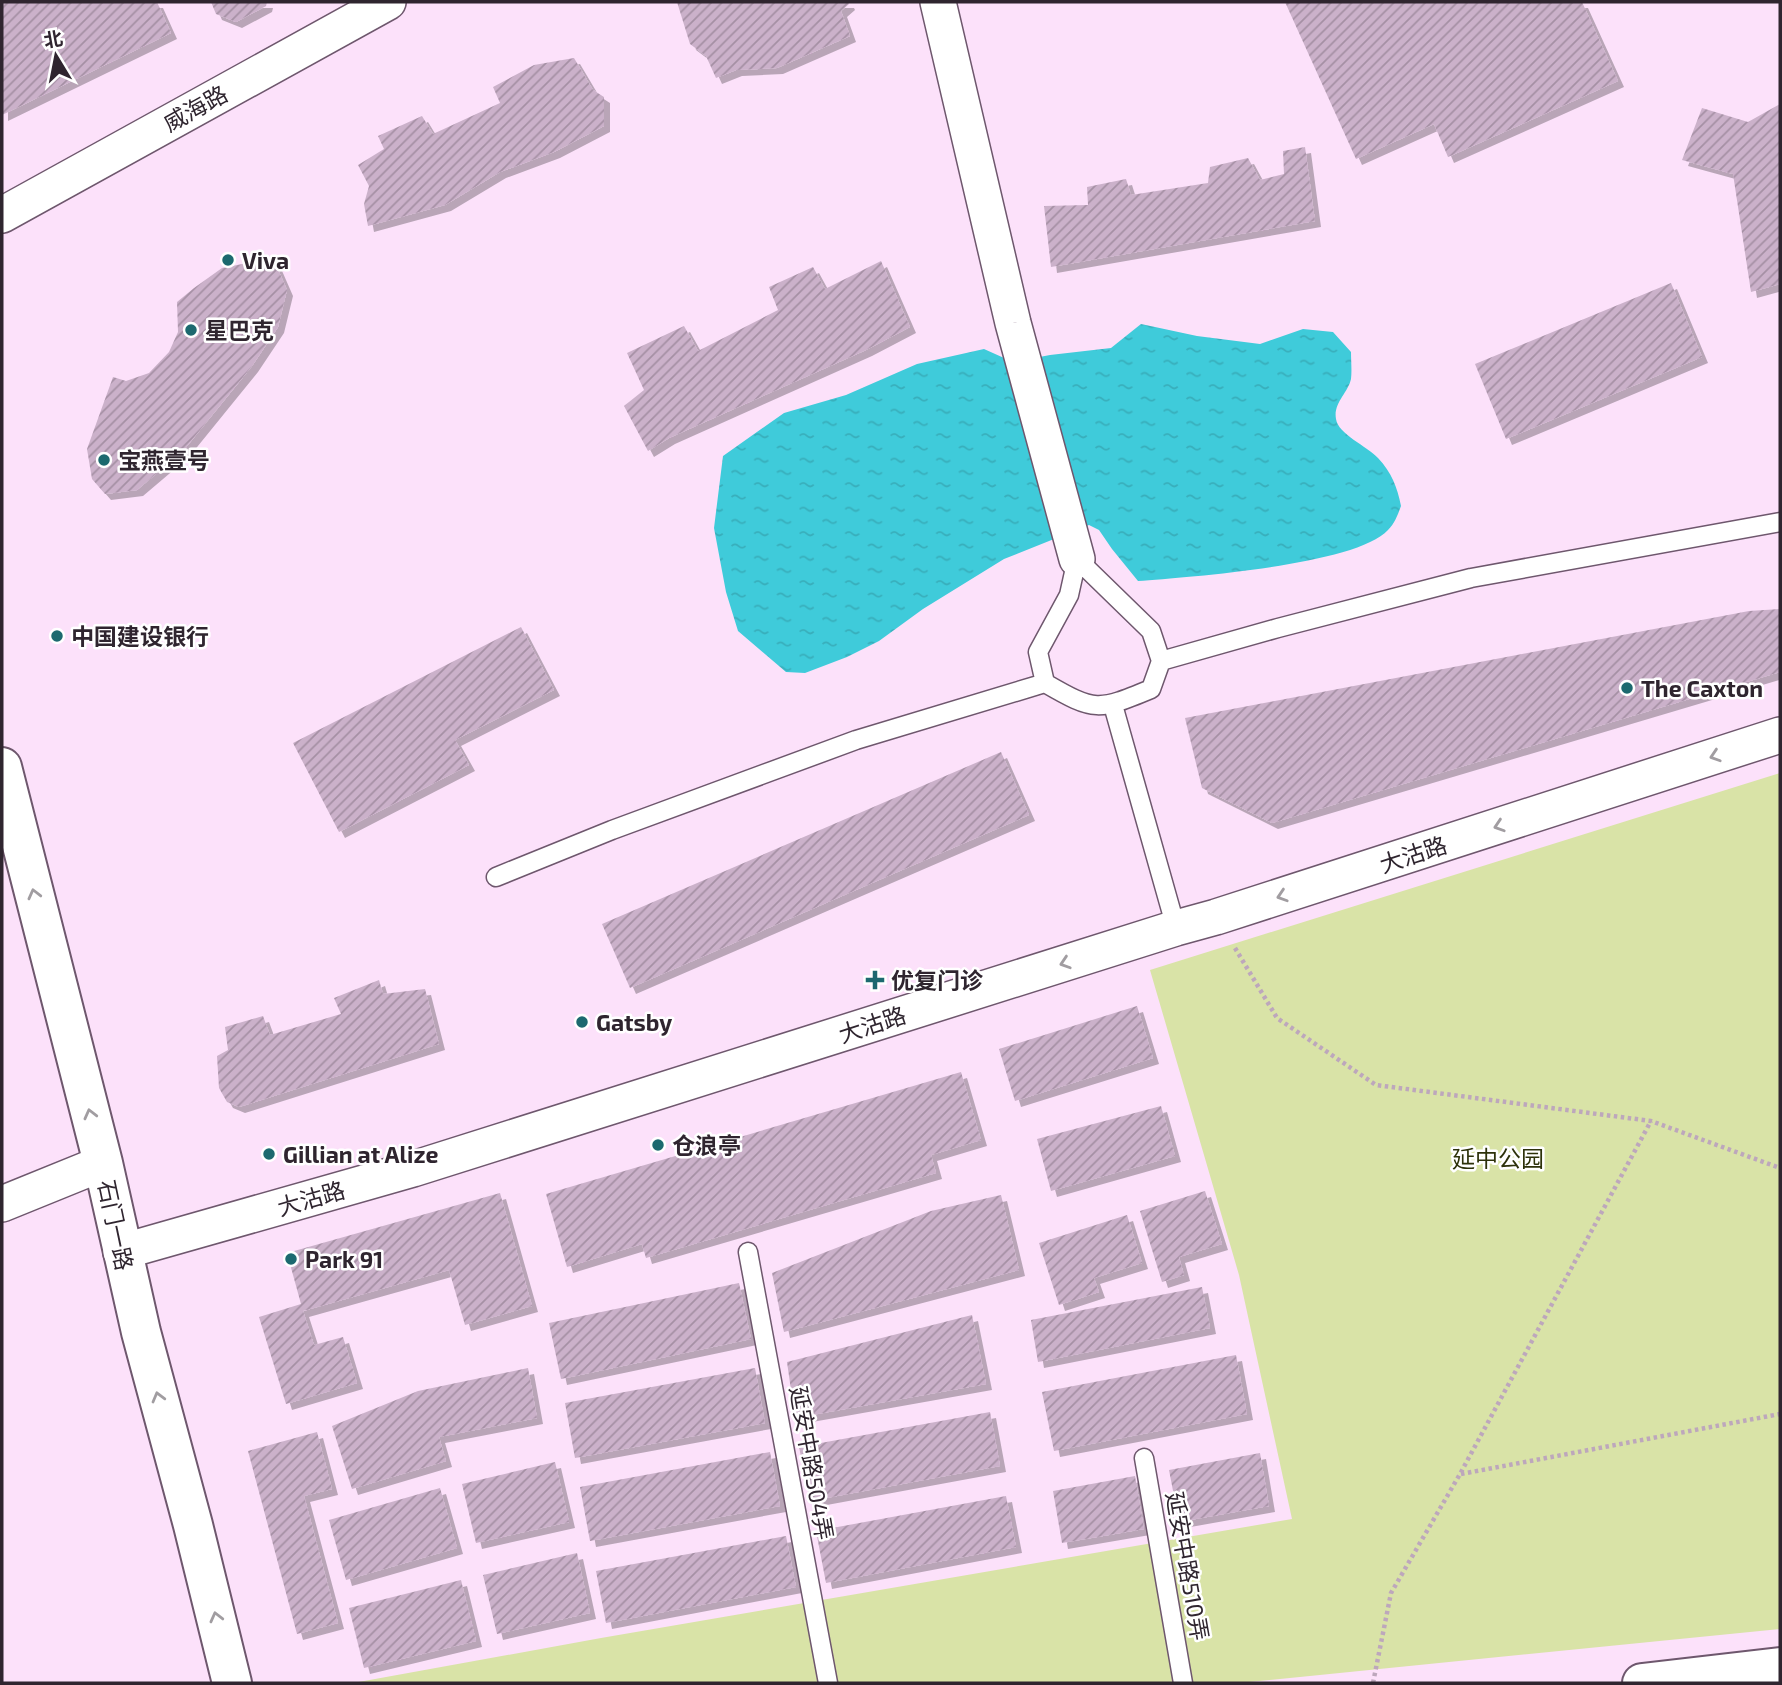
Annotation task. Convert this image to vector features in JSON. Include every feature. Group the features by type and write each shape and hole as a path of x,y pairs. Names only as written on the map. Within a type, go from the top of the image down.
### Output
{"main road":[{"name":"石门一路","path":"2,767 103,1163 121,1252 232,1683"},
{"path":"1642,1683 1780,1667"}],"street":[{"name":"威海路","path":"2,215 388,2"},
{"path":"938,2 1013,323 1075,553"},
{"name":"大沽路","path":"121,1252 426,1165 1216,917 1780,735"},
{"path":"2,1204 103,1163"}],"lane":[{"path":"1161,661 1471,578 1780,522"},
{"path":"496,877 612,830 856,740 1045,683 1083,705 1113,705 1151,689 1161,661 1151,631 1075,553"},
{"path":"1045,683 1038,652 1069,595 1075,553"},
{"path":"1113,705 1176,928"},
{"name":"延安中路504弄","path":"748,1252 828,1683"},
{"name":"延安中路510弄","path":"1144,1458 1183,1683"}],"path":[{"path":"1216,917 1277,1018 1376,1085 1651,1121 1780,1168"},
{"path":"1373,1683 1391,1593 1460,1474 1651,1121"},
{"path":"1460,1474 1780,1414"}],"green space":[{"name":"延中公园","path":"1780,773 1780,1629 1239,1683 353,1683 1292,1519 1239,1275 1150,970"}],"water":[{"path":"1141,324 1197,336 1260,344 1303,329 1333,332 1351,352 1351,379 1337,408 1336,419 1347,435 1378,458 1396,486 1401,506 1388,530 1370,542 1309,560 1232,572 1138,581 1099,530 1089,525 1004,559 923,609 879,641 805,673 786,672 738,631 726,592 714,528 723,456 784,413 846,395 917,364 984,349 1013,362 1111,348"}],"building":[{"path":"2,2 157,2 171,33 2,115"},
{"path":"211,2 267,2 266,6 236,22 216,14"},
{"path":"677,2 848,2 841,11 850,36 777,68 736,70 716,78 706,56 690,44"},
{"path":"1285,2 1582,2 1618,81 1448,157 1434,124 1356,159"},
{"path":"574,58 593,90 604,97 604,126 554,152 500,172 445,205 368,226 364,204 369,186 358,165 384,149 378,136 422,116 433,134 500,103 493,87 534,65"},
{"path":"1780,104 1780,284 1751,292 1733,174 1682,160 1702,108 1748,122"},
{"path":"1305,147 1315,221 1051,267 1044,206 1088,205 1087,187 1126,179 1131,195 1208,183 1210,167 1248,158 1260,180 1284,174 1283,151"},
{"path":"273,258 287,290 278,327 252,366 183,451 137,490 105,494 92,479 87,449 113,377 126,381 149,373 169,352 178,332 177,302 194,288 222,268"},
{"path":"881,261 910,327 866,350 669,438 648,451 624,406 644,390 627,353 684,326 698,351 778,310 769,287 813,267 825,289"},
{"path":"1671,283 1702,357 1506,439 1475,364"},
{"path":"1780,609 1780,672 1272,823 1202,788 1185,718 1749,611"},
{"path":"521,627 554,690 455,740 469,765 339,832 293,743"},
{"path":"1001,752 1029,815 630,988 602,924"},
{"path":"379,980 383,994 425,989 439,1044 239,1107 227,1102 219,1088 217,1056 228,1050 225,1027 263,1016 270,1035 341,1014 334,998"},
{"path":"1137,1006 1153,1058 1015,1101 999,1049"},
{"path":"961,1072 981,1140 931,1155 936,1173 646,1258 642,1244 567,1267 546,1194"},
{"path":"1161,1106 1175,1156 1051,1191 1037,1139"},
{"path":"1205,1191 1222,1244 1179,1257 1184,1275 1162,1282 1140,1211"},
{"path":"500,1193 532,1306 465,1325 449,1270 303,1311 314,1345 343,1337 357,1383 286,1404 259,1317 301,1304 287,1253"},
{"path":"1001,1195 1019,1270 784,1332 772,1273 931,1211"},
{"path":"1127,1215 1142,1263 1094,1278 1099,1292 1059,1305 1039,1243"},
{"path":"739,1283 751,1339 561,1379 549,1323"},
{"path":"1202,1287 1210,1328 1038,1362 1031,1320"},
{"path":"972,1315 986,1384 795,1418 787,1362"},
{"path":"1236,1355 1247,1414 1054,1451 1042,1392"},
{"path":"528,1368 537,1418 439,1437 446,1461 352,1489 332,1426 418,1391"},
{"path":"755,1368 765,1423 575,1458 565,1403"},
{"path":"990,1412 1000,1466 810,1501 799,1447"},
{"path":"317,1432 332,1489 304,1496 338,1623 297,1634 248,1451"},
{"path":"770,1452 780,1506 590,1541 580,1487"},
{"path":"1260,1453 1269,1506 1179,1522 1169,1470"},
{"path":"555,1462 569,1522 476,1543 462,1484"},
{"path":"1135,1476 1144,1529 1062,1543 1053,1491"},
{"path":"440,1488 457,1548 346,1580 329,1520"},
{"path":"1006,1496 1016,1547 826,1583 816,1531"},
{"path":"786,1536 796,1587 606,1623 596,1571"},
{"path":"577,1553 590,1613 497,1634 483,1575"},
{"path":"461,1580 476,1641 364,1668 349,1608"}],"place":[{"name":"Viva","path":"228,260"},
{"name":"星巴克","path":"191,330"},
{"name":"宝燕壹号","path":"104,460"},
{"name":"中国建设银行","path":"57,636"},
{"name":"The Caxton","path":"1627,688"},
{"name":"优复门诊","path":"875,980"},
{"name":"Gatsby","path":"582,1022"},
{"name":"仓浪亭","path":"658,1145"},
{"name":"Gillian at Alize","path":"269,1154"},
{"name":"Park 91","path":"291,1259"}]}
